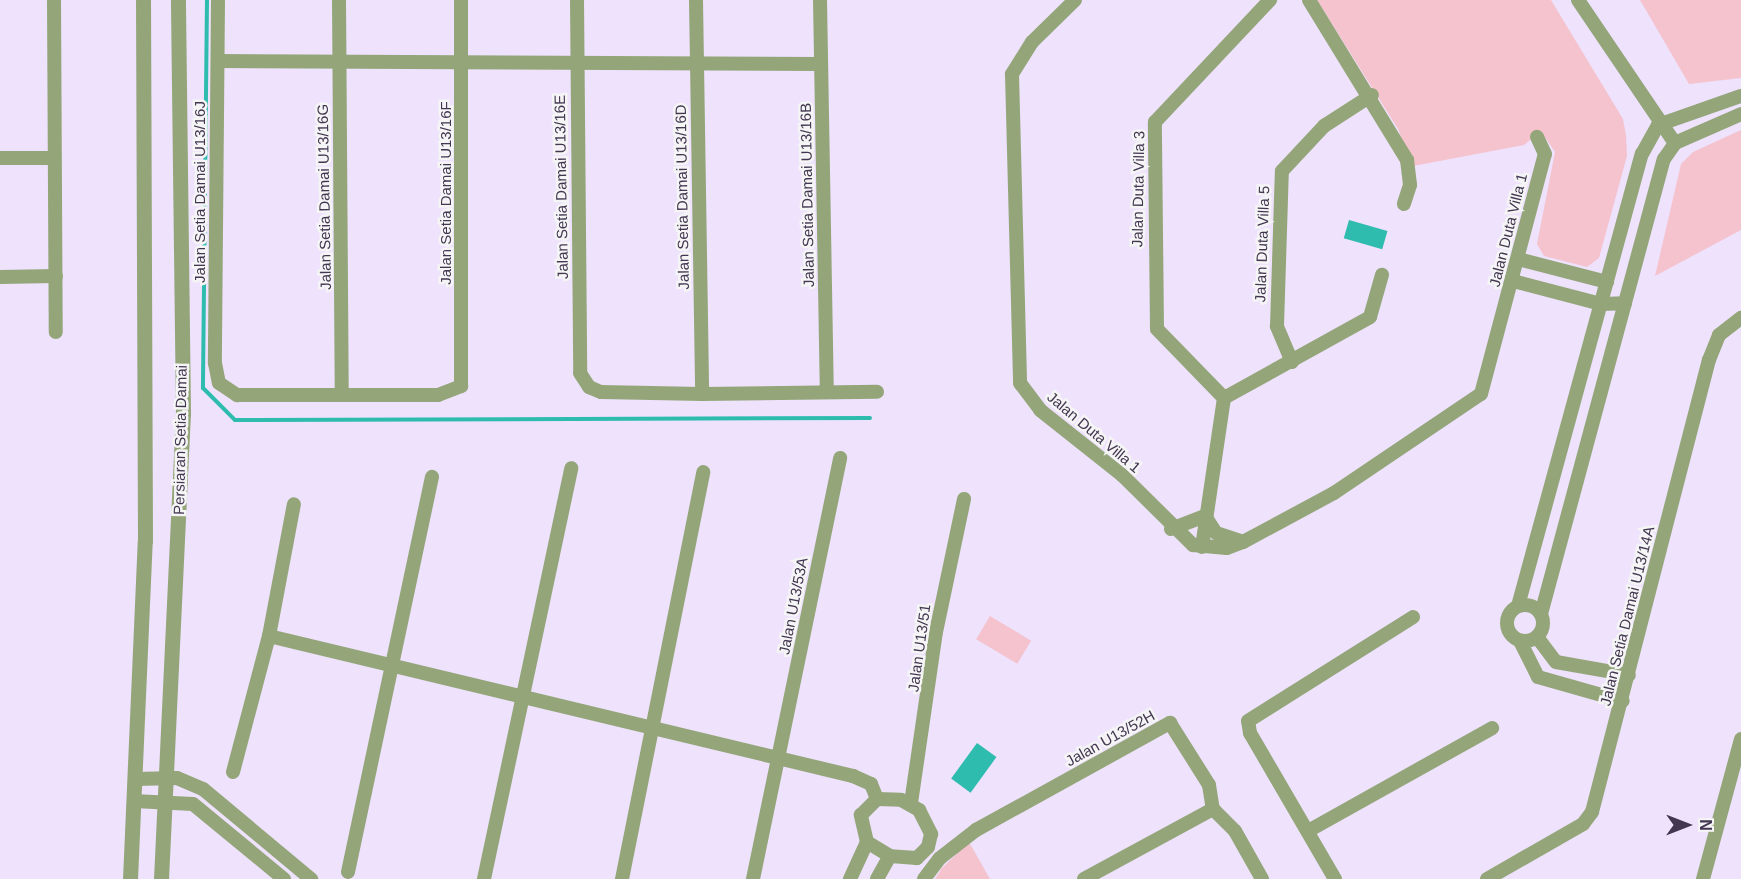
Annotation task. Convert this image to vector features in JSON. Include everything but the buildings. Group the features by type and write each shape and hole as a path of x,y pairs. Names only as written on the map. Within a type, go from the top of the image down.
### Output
{"street":[{"path":"54,0 56,333"},
{"path":"130,879 145,541 143,0"},
{"name":"Persiaran Setia Damai","path":"161,879 183,414 178,0"},
{"name":"Jalan Setia Damai U13/16J","path":"218,0 219,383 237,395 342,394"},
{"name":"Jalan Setia Damai U13/16G","path":"339,0 342,394"},
{"name":"Jalan Setia Damai U13/16F","path":"342,394 438,395 460,386 461,0"},
{"name":"Jalan Setia Damai U13/16E","path":"577,0 580,373 601,392 702,394"},
{"name":"Jalan Setia Damai U13/16D","path":"696,0 702,394"},
{"name":"Jalan Setia Damai U13/16B","path":"820,0 827,389"},
{"name":"Jalan Duta Villa 1","path":"1075,0 1032,42 1012,74 1017,370 1027,396 1040,410 1122,475 1171,529 1202,548 1243,542 1334,493 1481,394 1513,281 1545,154 1537,137"},
{"name":"Jalan Duta Villa 3","path":"1224,398 1156,329 1155,129 1160,114 1270,0"},
{"path":"1309,0 1372,95 1407,160 1410,185 1404,204"},
{"path":"1578,0 1658,125 1675,143"},
{"path":"218,62 697,60 821,64"},
{"name":"Jalan Duta Villa 5","path":"1292,362 1277,326 1282,171 1324,126 1372,95"},
{"path":"1623,701 1538,677 1520,641 1506,624 1518,606 1642,154 1658,125 1741,96"},
{"path":"1520,641 1537,637 1543,626 1541,614 1664,159 1675,143 1741,114"},
{"path":"0,158 54,158"},
{"path":"1518,259 1607,282"},
{"path":"1202,548 1224,398 1370,317 1382,275"},
{"path":"0,277 56,276"},
{"path":"1513,281 1601,304 1625,303"},
{"name":"Jalan Setia Damai U13/14A","path":"1487,879 1582,824 1592,812 1623,701 1709,360 1719,335 1741,318"},
{"path":"702,394 827,389 877,392"},
{"name":"Jalan U13/53A","path":"753,879 840,458"},
{"path":"484,879 520,699 571,468"},
{"path":"622,879 703,472"},
{"path":"348,872 432,477"},
{"name":"Jalan U13/51","path":"911,803 936,632 964,499"},
{"path":"233,772 268,636 294,504"},
{"path":"1171,529 1205,516"},
{"path":"1205,516 1216,533 1243,542"},
{"path":"1534,548 1539,556 1557,555"},
{"path":"1518,606 1533,606 1541,614"},
{"path":"1335,879 1250,733 1248,721 1254,713 1413,617"},
{"path":"268,636 652,732 853,776 871,784 877,799"},
{"path":"1537,637 1556,662 1629,675"},
{"name":"Jalan U13/52H","path":"940,858 976,830 1170,723 1209,785 1213,808 1235,831 1262,879"},
{"path":"1308,831 1492,728"},
{"path":"1703,879 1741,739"},
{"path":"135,779 165,778 203,789 311,879"},
{"path":"134,801 163,799 193,804 284,879"},
{"path":"867,842 890,856 917,858 928,847 928,823 911,803 877,799"},
{"path":"850,879 867,842 861,815 877,799"},
{"path":"1084,879 1213,808"},
{"path":"924,879 940,858 928,847"},
{"path":"877,879 890,856"}],"shaded area":[{"path":"1317,0 1551,0 1623,119 1626,135 1627,156 1599,258 1587,267 1544,256 1537,244 1555,152 1541,131 1524,145 1413,166 1398,129"},
{"path":"1640,0 1741,0 1741,78 1689,84"},
{"path":"1741,130 1741,230 1655,276 1681,164 1693,152"},
{"path":"1349,220 1387,231 1382,249 1344,238"},
{"path":"990,616 1031,641 1017,664 976,639"},
{"path":"977,743 996,757 971,793 951,779"},
{"path":"969,842 990,879 935,879 942,868"}],"waterway":[{"path":"207,0 203,388 235,420 870,418"}]}
